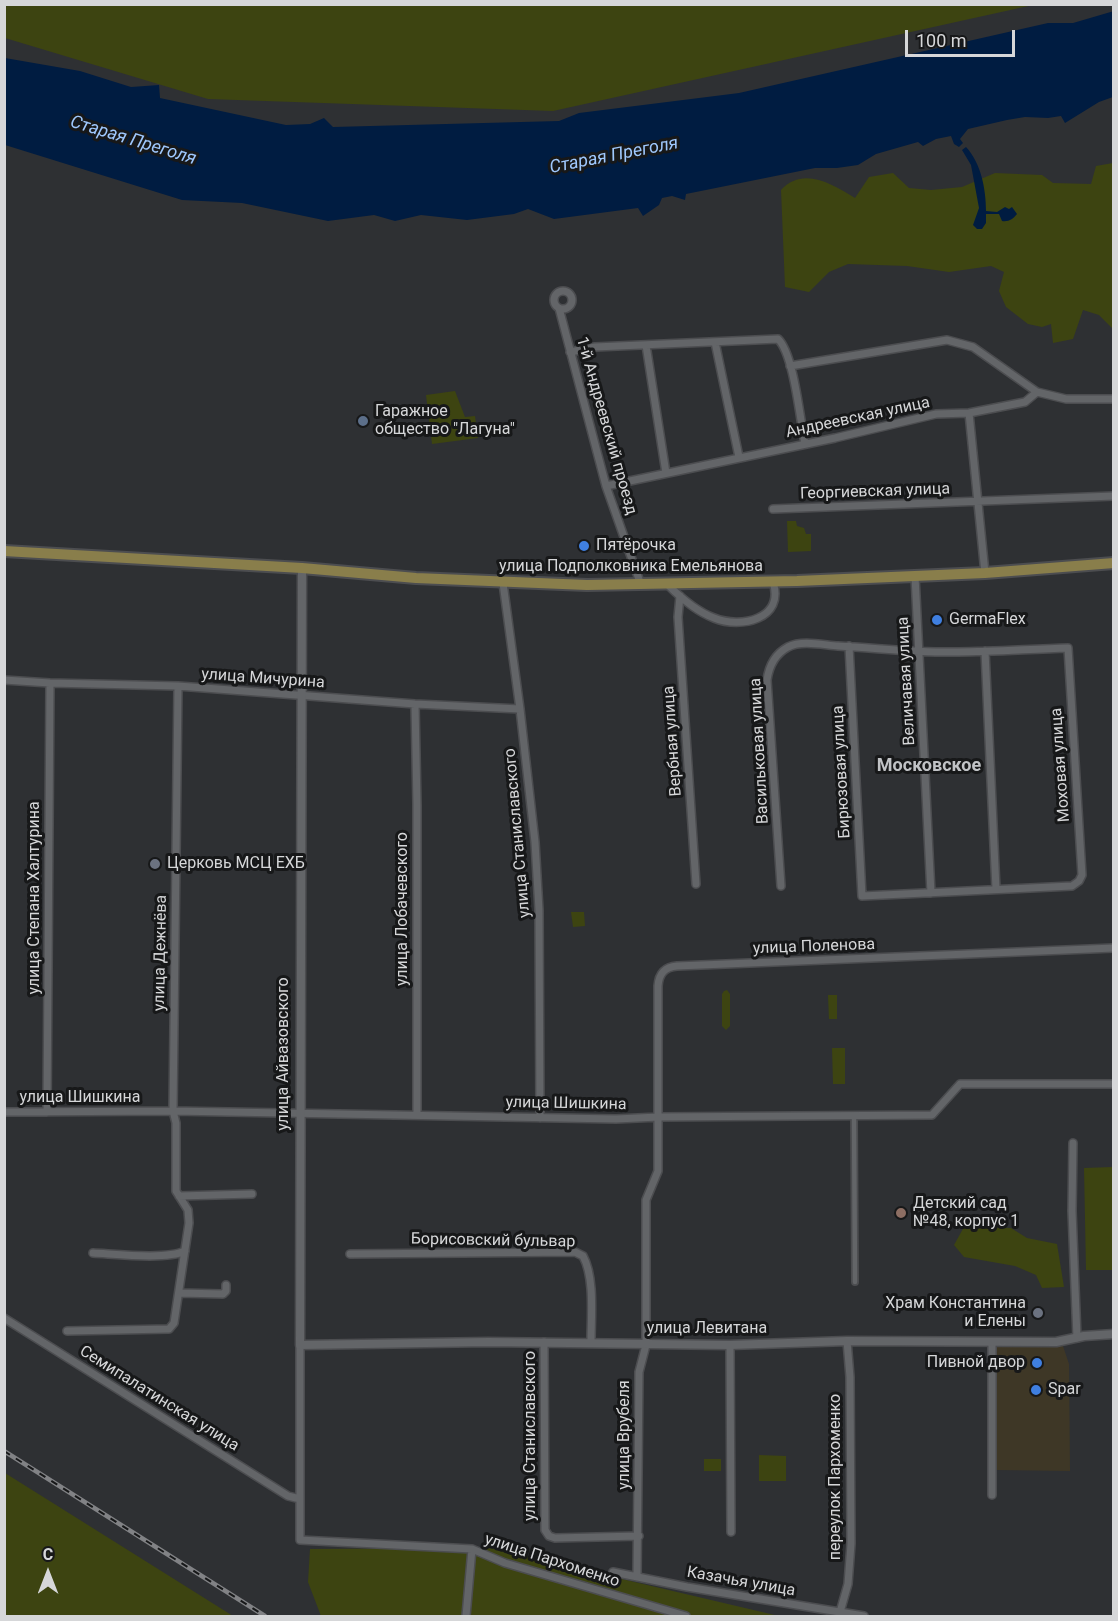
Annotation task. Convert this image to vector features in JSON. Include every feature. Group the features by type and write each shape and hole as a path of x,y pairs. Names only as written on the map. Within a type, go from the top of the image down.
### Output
{"main road":[{"name":"улица Подполковника Емельянова","path":"4,551 302,568 503,583 641,585 985,573 1113,563"}],"street":[{"name":"1-й Андреевский проезд","path":"559,308 606,486 641,585"},
{"path":"570,352 595,347 778,339 784,345 790,366 805,444"},
{"path":"790,366 947,340 973,347 1037,392 1066,399 1113,399"},
{"path":"715,342 739,457"},
{"path":"646,345 666,473"},
{"name":"Андреевская улица","path":"606,486 936,414 969,413 1025,402 1037,392"},
{"path":"969,413 985,573"},
{"name":"Георгиевская улица","path":"773,509 1113,496"},
{"name":"улица Айвазовского","path":"300,1540 299,1114 302,568"},
{"name":"Величавая улица","path":"915,576 931,893"},
{"path":"668,585 713,618 727,621 761,618 770,611 774,600 772,582"},
{"name":"улица Станиславского","path":"503,583 536,842 539,910 540,1118"},
{"name":"Вербная улица","path":"680,596 678,616 696,884"},
{"name":"Васильковая улица","path":"781,886 767,681 769,668 778,654 790,646 805,644 849,646"},
{"name":"Моховая улица","path":"849,646 919,651 1068,648 1082,875 1079,881 1072,886 862,896"},
{"name":"Бирюзовая улица","path":"849,646 862,896"},
{"path":"985,651 996,889"},
{"name":"улица Мичурина","path":"4,680 178,686 415,704 520,709"},
{"name":"улица Степана Халтурина","path":"47,1113 50,683"},
{"name":"улица Дежнёва","path":"67,1331 172,1327 180,1293 189,1223 188,1210 176,1191 176,1123 173,1111 178,686"},
{"name":"улица Лобачевского","path":"415,704 417,1115"},
{"name":"улица Поленова","path":"659,1117 658,986 661,973 667,969 677,966 1113,948"},
{"name":"улица Шишкина","path":"4,1112 173,1111 616,1119 932,1115 960,1084 1113,1084"},
{"path":"854,1116 855,1282"},
{"name":"улица Врубеля","path":"637,1577 639,1372 646,1345 646,1200 658,1171 659,1117"},
{"path":"1072,1143 1072,1220 1077,1338"},
{"path":"179,1196 252,1194"},
{"path":"93,1253 163,1255 180,1254 185,1251"},
{"name":"Борисовский бульвар","path":"350,1254 575,1252 584,1256 587,1263 591,1342"},
{"path":"180,1293 223,1294 226,1291 226,1285"},
{"name":"Семипалатинская улица","path":"4,1318 288,1496 300,1499"},
{"name":"улица Левитана","path":"300,1345 544,1342 646,1345 847,1341 1056,1342 1113,1334"},
{"name":"переулок Пархоменко","path":"840,1612 848,1584 852,1544 850,1377 847,1341"},
{"name":"улица Станиславского","path":"544,1342 545,1530"},
{"path":"992,1342 992,1495"},
{"path":"729,1345 731,1532"},
{"name":"улица Пархоменко","path":"545,1530 549,1536 555,1538 639,1536"},
{"name":"улица Пархоменко","path":"300,1540 472,1549 505,1563 686,1617"},
{"path":"466,1617 472,1549"},
{"name":"Казачья улица","path":"613,1572 864,1617"}],"shaded area":[{"path":"995,1346 1063,1346 1069,1364 1070,1471 995,1470"}],"green space":[{"path":"4,5 1033,5 553,111 208,99 5,38"},
{"path":"1113,163 1113,329 1099,315 1083,310 1073,339 1053,343 1051,324 1042,327 1028,324 1006,307 999,291 1004,272 991,266 949,272 907,266 848,264 829,272 809,292 785,287 781,190 799,179 808,178 827,183 855,198 869,177 893,173 909,188 931,190 962,187 995,173 1042,175 1053,183 1091,184 1096,166"},
{"path":"455,391 465,417 475,416 478,438 432,444 426,395"},
{"path":"787,521 796,521 797,526 804,528 806,534 811,534 811,551 788,552"},
{"path":"571,912 584,912 585,926 573,927"},
{"path":"727,990 730,994 730,1026 726,1030 722,1026 722,994"},
{"path":"828,995 837,995 837,1019 829,1019"},
{"path":"832,1048 845,1048 845,1084 833,1084"},
{"path":"1113,1167 1113,1270 1086,1270 1084,1168"},
{"path":"964,1227 1011,1228 1027,1238 1057,1244 1064,1287 1042,1288 1036,1275 1015,1266 964,1257 954,1245"},
{"path":"759,1455 786,1456 786,1481 759,1481"},
{"path":"704,1459 721,1459 721,1471 704,1471"},
{"path":"5,1473 233,1616 5,1616"},
{"path":"490,1548 779,1616 321,1616 308,1582 310,1549"}],"water":[{"name":"Старая Преголя","path":"1114,11 1113,97 1099,102 1065,123 1061,116 1007,120 968,129 960,139 963,143 959,147 954,144 951,136 936,139 923,146 918,142 876,154 858,165 815,168 686,194 685,200 672,196 662,198 659,205 643,216 638,208 554,219 528,209 514,214 467,220 421,215 395,221 374,215 328,221 242,203 182,200 5,145 5,58 80,71 131,87 159,85 160,98 286,125 310,124 324,118 333,127 559,121 579,113 739,93 1048,23 1073,23"},
{"path":"966,147 982,177 986,211 997,212 1005,207 1009,209 1012,207 1017,214 1012,219 1002,221 999,214 986,214 986,223 982,229 977,229 973,225 979,208 971,165 962,150"}],"railway":[{"path":"4,1451 265,1616"}],"place":[{"name":"Гаражное общество \"Лагуна\"","path":"363,421"},
{"name":"Пятёрочка","path":"584,546"},
{"name":"GermaFlex","path":"937,620"},
{"name":"Церковь МСЦ ЕХБ","path":"155,864"},
{"name":"Детский сад №48, корпус 1","path":"901,1213"},
{"name":"Храм Константина и Елены","path":"1038,1313"},
{"name":"Пивной двор","path":"1037,1363"},
{"name":"Spar","path":"1036,1390"}],"district":[{"name":"Московское","path":"929,766"}]}
